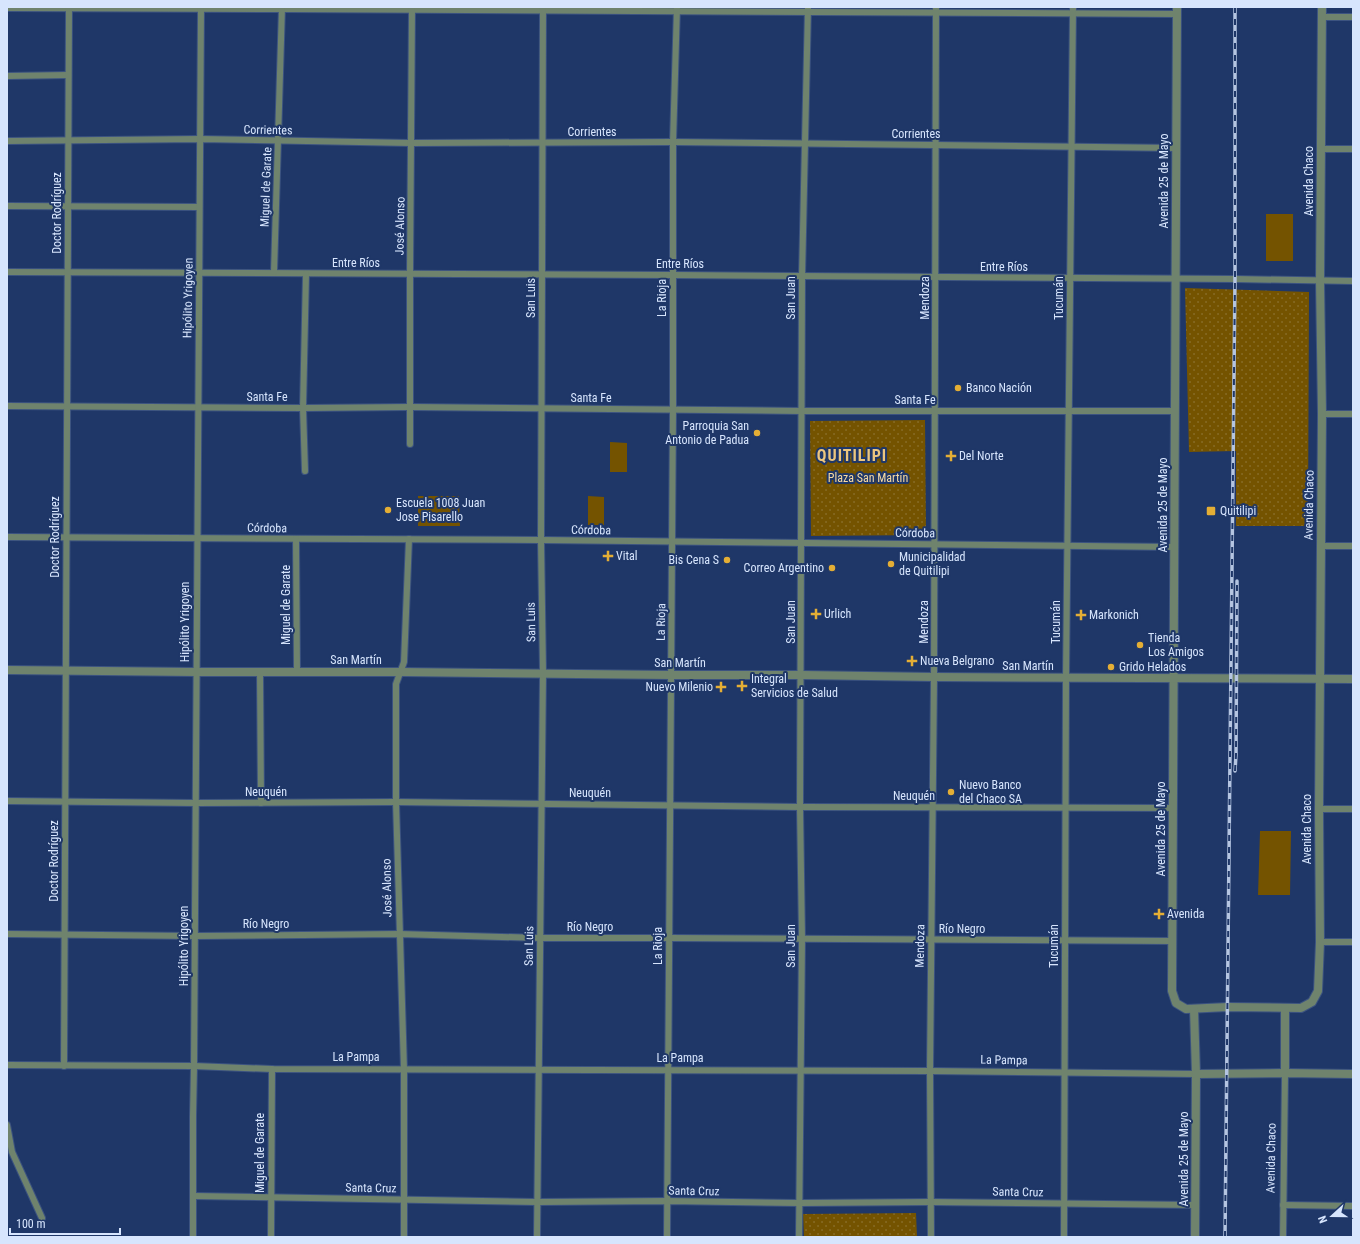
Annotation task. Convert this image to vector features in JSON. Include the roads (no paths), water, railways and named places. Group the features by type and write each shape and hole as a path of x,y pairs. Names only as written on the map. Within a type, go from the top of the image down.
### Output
{"street":[{"name":"Avenida Chaco","path":"1283,1237 1285,1008 1301,1008 1307,1006 1316,997 1318,991 1320,942 1319,809 1322,414 1320,281 1322,7"},
{"path":"7,8 1177,10"},
{"name":"Doctor Rodríguez","path":"64,1066 69,8"},
{"name":"Hipólito Yrigoyen","path":"193,1237 196,538 200,273 199,208 201,8"},
{"name":"Miguel de Garate","path":"274,272 282,8"},
{"name":"José Alonso","path":"410,444 412,9"},
{"name":"San Luis","path":"537,1237 543,673 541,540 543,9"},
{"name":"La Rioja","path":"667,1237 673,542 673,142 677,9"},
{"name":"San Juan","path":"799,1237 802,939 800,807 802,674 802,276 808,10"},
{"name":"Mendoza","path":"931,1237 930,1071 935,544 936,10"},
{"name":"Tucumán","path":"1064,1237 1066,678 1073,10"},
{"name":"Avenida 25 de Mayo","path":"1177,10 1172,991 1176,1002 1186,1009 1194,1009 1196,1074 1195,1237"},
{"path":"1322,17 1353,17"},
{"path":"7,76 68,75"},
{"name":"Corrientes","path":"7,140 200,139 279,142 411,143 673,142 1177,148"},
{"path":"1321,149 1353,149"},
{"path":"7,206 199,208"},
{"name":"Entre Ríos","path":"7,272 274,272 306,274 673,275 1353,282"},
{"path":"305,471 303,408 306,274"},
{"name":"Santa Fe","path":"7,406 1175,412"},
{"path":"1322,414 1353,414"},
{"name":"Córdoba","path":"7,537 541,540 1175,547"},
{"name":"Miguel de Garate","path":"296,539 297,672"},
{"name":"José Alonso","path":"404,1237 404,1070 396,802 396,684 404,662 409,539"},
{"path":"1320,546 1353,546"},
{"name":"San Martín","path":"7,670 65,672 400,672 671,675 802,674 934,677 1353,679"},
{"path":"260,672 261,803"},
{"name":"Neuquén","path":"7,801 196,803 396,802 670,804 800,807 1173,808"},
{"path":"1319,809 1353,809"},
{"name":"Río Negro","path":"7,934 195,936 399,934 540,938 1173,941"},
{"path":"1320,942 1353,942"},
{"path":"1194,1009 1228,1007 1285,1008"},
{"name":"La Pampa","path":"7,1065 194,1066 272,1069 404,1070 800,1070 1353,1074"},
{"name":"Miguel de Garate","path":"271,1237 272,1069"},
{"path":"7,1126 12,1152 16,1163 42,1218"},
{"name":"Santa Cruz","path":"193,1196 537,1202 668,1201 799,1203 931,1202 1196,1204"},
{"path":"1283,1205 1353,1206"}],"railway":[{"path":"1225,1237 1235,279 1235,7"},
{"path":"1235,771 1237,581"}],"place":[{"name":"Banco Nación","path":"958,388"},
{"name":"Parroquia San Antonio de Padua","path":"757,433"},
{"name":"Del Norte","path":"951,456"},
{"name":"Escuela 1008 Juan Jose Pisarello","path":"388,510"},
{"name":"Quitilipi","path":"1211,511"},
{"name":"Vital","path":"608,556"},
{"name":"Bis Cena S","path":"727,560"},
{"name":"Municipalidad de Quitilipi","path":"891,564"},
{"name":"Correo Argentino","path":"832,568"},
{"name":"Urlich","path":"816,614"},
{"name":"Markonich","path":"1081,615"},
{"name":"Tienda Los Amigos","path":"1140,645"},
{"name":"Nueva Belgrano","path":"912,661"},
{"name":"Grido Helados","path":"1111,667"},
{"name":"Integral Servicios de Salud","path":"742,686"},
{"name":"Nuevo Milenio","path":"721,687"},
{"name":"Nuevo Banco del Chaco SA","path":"951,792"},
{"name":"Avenida","path":"1159,914"}],"district":[{"name":"QUITILIPI","path":"852,455"}],"park label":[{"name":"Plaza San Martín","path":"868,478"}]}
